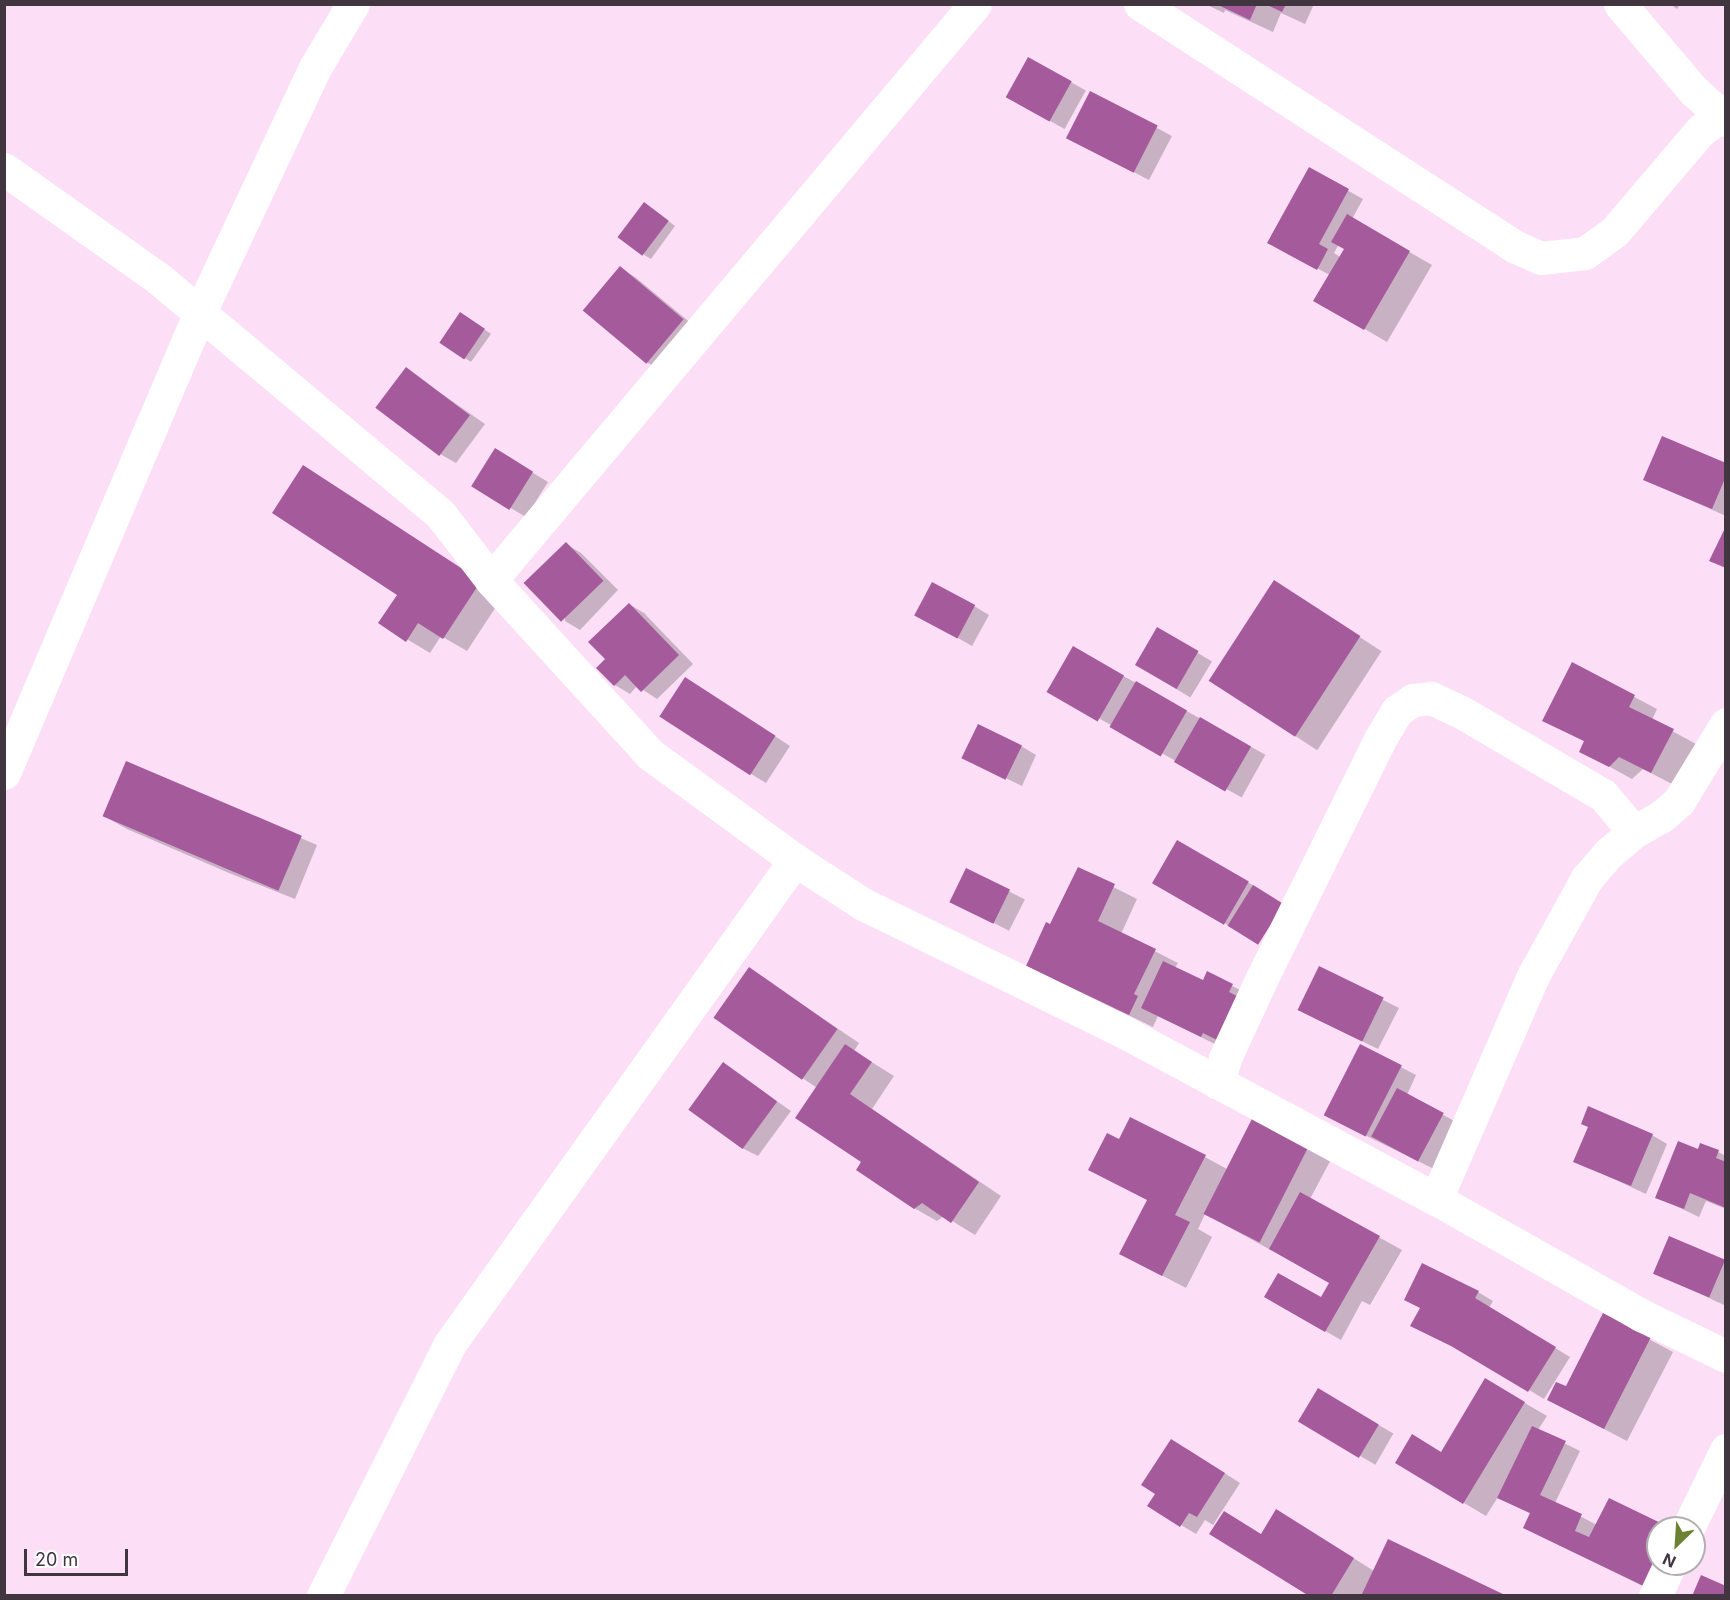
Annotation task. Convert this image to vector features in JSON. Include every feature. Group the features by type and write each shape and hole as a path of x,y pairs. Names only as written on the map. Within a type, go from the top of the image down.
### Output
{"street":[{"path":"4,773 200,312 316,66 353,4"},
{"path":"490,580 975,4"},
{"path":"1140,4 1516,247 1540,258 1585,253 1615,231 1700,131 1723,118 1693,90 1620,4"},
{"path":"4,169 158,278 441,515 490,580 651,755 795,860 862,904 1126,1033 1436,1199 1641,1315 1725,1356"},
{"path":"1218,1083 1225,1058 1262,978 1380,739 1397,711 1413,700 1431,698 1463,713 1603,795 1634,832"},
{"path":"1436,1199 1534,974 1587,878 1634,832 1662,816 1679,801 1725,724"},
{"path":"323,1596 449,1345 795,860"},
{"path":"1694,1516 1725,1450"},
{"path":"1654,1596 1664,1576"}],"building":[{"path":"1216,4 1257,4 1250,20"},
{"path":"1265,4 1286,4 1282,12"},
{"path":"1028,57 1072,81 1049,121 1006,97"},
{"path":"1090,91 1158,126 1134,173 1066,138"},
{"path":"1309,167 1349,189 1319,244 1328,249 1317,270 1267,243"},
{"path":"644,202 669,221 642,256 618,237"},
{"path":"1347,214 1410,251 1364,330 1313,301 1344,249 1331,242"},
{"path":"620,266 684,319 646,364 583,310"},
{"path":"460,312 485,329 464,359 439,343"},
{"path":"406,367 470,415 439,456 375,408"},
{"path":"1662,436 1726,463 1726,476 1712,509 1643,480"},
{"path":"495,448 533,472 509,510 471,486"},
{"path":"303,465 481,581 443,639 418,623 406,642 378,623 397,595 272,513"},
{"path":"1726,526 1726,568 1709,561"},
{"path":"566,542 604,581 561,622 524,583"},
{"path":"1274,580 1360,636 1295,737 1209,681"},
{"path":"932,582 975,605 957,639 914,616"},
{"path":"629,603 679,655 641,692 625,675 614,686 596,668 605,659 588,642"},
{"path":"1157,627 1199,651 1177,689 1135,665"},
{"path":"1073,646 1124,675 1098,721 1046,692"},
{"path":"1572,662 1635,695 1629,707 1674,729 1651,773 1619,757 1609,767 1579,752 1584,741 1542,721"},
{"path":"685,677 776,736 750,775 659,716"},
{"path":"1136,681 1187,710 1161,756 1110,727"},
{"path":"1200,717 1251,746 1225,792 1174,762"},
{"path":"978,724 1022,745 1005,780 961,758"},
{"path":"126,761 302,836 278,891 103,816"},
{"path":"1177,840 1249,882 1224,925 1152,883"},
{"path":"1078,867 1115,884 1098,921 1156,949 1134,994 1138,996 1129,1015 1026,966 1046,922 1050,924"},
{"path":"966,868 1010,889 993,924 949,902"},
{"path":"1253,885 1284,904 1258,945 1228,926"},
{"path":"1163,961 1203,980 1207,971 1233,984 1229,992 1241,998 1221,1042 1203,1033 1201,1037 1141,1008"},
{"path":"1319,966 1384,998 1362,1042 1298,1010"},
{"path":"749,967 837,1029 802,1080 713,1018"},
{"path":"845,1044 872,1062 850,1094 979,1182 951,1223 922,1203 914,1209 856,1170 861,1162 795,1118"},
{"path":"1360,1044 1402,1065 1366,1137 1324,1115"},
{"path":"723,1062 777,1101 743,1149 688,1110"},
{"path":"1397,1088 1444,1113 1418,1161 1371,1137"},
{"path":"1588,1106 1653,1134 1631,1186 1573,1162 1588,1127 1581,1124"},
{"path":"1258,1107 1314,1136 1260,1243 1204,1214"},
{"path":"1130,1117 1206,1155 1175,1215 1190,1222 1162,1276 1119,1254 1147,1200 1088,1170 1107,1133 1119,1139"},
{"path":"1678,1141 1698,1149 1700,1143 1719,1150 1716,1158 1726,1162 1726,1208 1690,1193 1684,1209 1655,1198"},
{"path":"1300,1192 1380,1236 1325,1332 1264,1297 1278,1273 1321,1297 1329,1283 1269,1249"},
{"path":"1669,1236 1725,1260 1709,1298 1653,1274"},
{"path":"1422,1263 1479,1291 1475,1298 1556,1347 1528,1392 1451,1346 1410,1326 1420,1308 1404,1300"},
{"path":"1603,1313 1651,1337 1604,1429 1547,1400 1556,1382 1566,1386"},
{"path":"1485,1378 1525,1402 1463,1504 1395,1463 1412,1434 1441,1452"},
{"path":"1318,1388 1379,1425 1359,1458 1298,1421"},
{"path":"1532,1426 1566,1441 1540,1495 1582,1514 1575,1531 1589,1537 1609,1498 1646,1516 1646,1576 1654,1576 1650,1589 1523,1528 1530,1513 1497,1498"},
{"path":"1171,1439 1225,1473 1197,1517 1189,1513 1180,1527 1147,1506 1155,1494 1141,1485"},
{"path":"1276,1509 1354,1558 1331,1596 1309,1596 1209,1534 1224,1511 1261,1534"},
{"path":"1388,1539 1507,1596 1361,1596"},
{"path":"1701,1576 1726,1586 1726,1596 1692,1596"}]}
